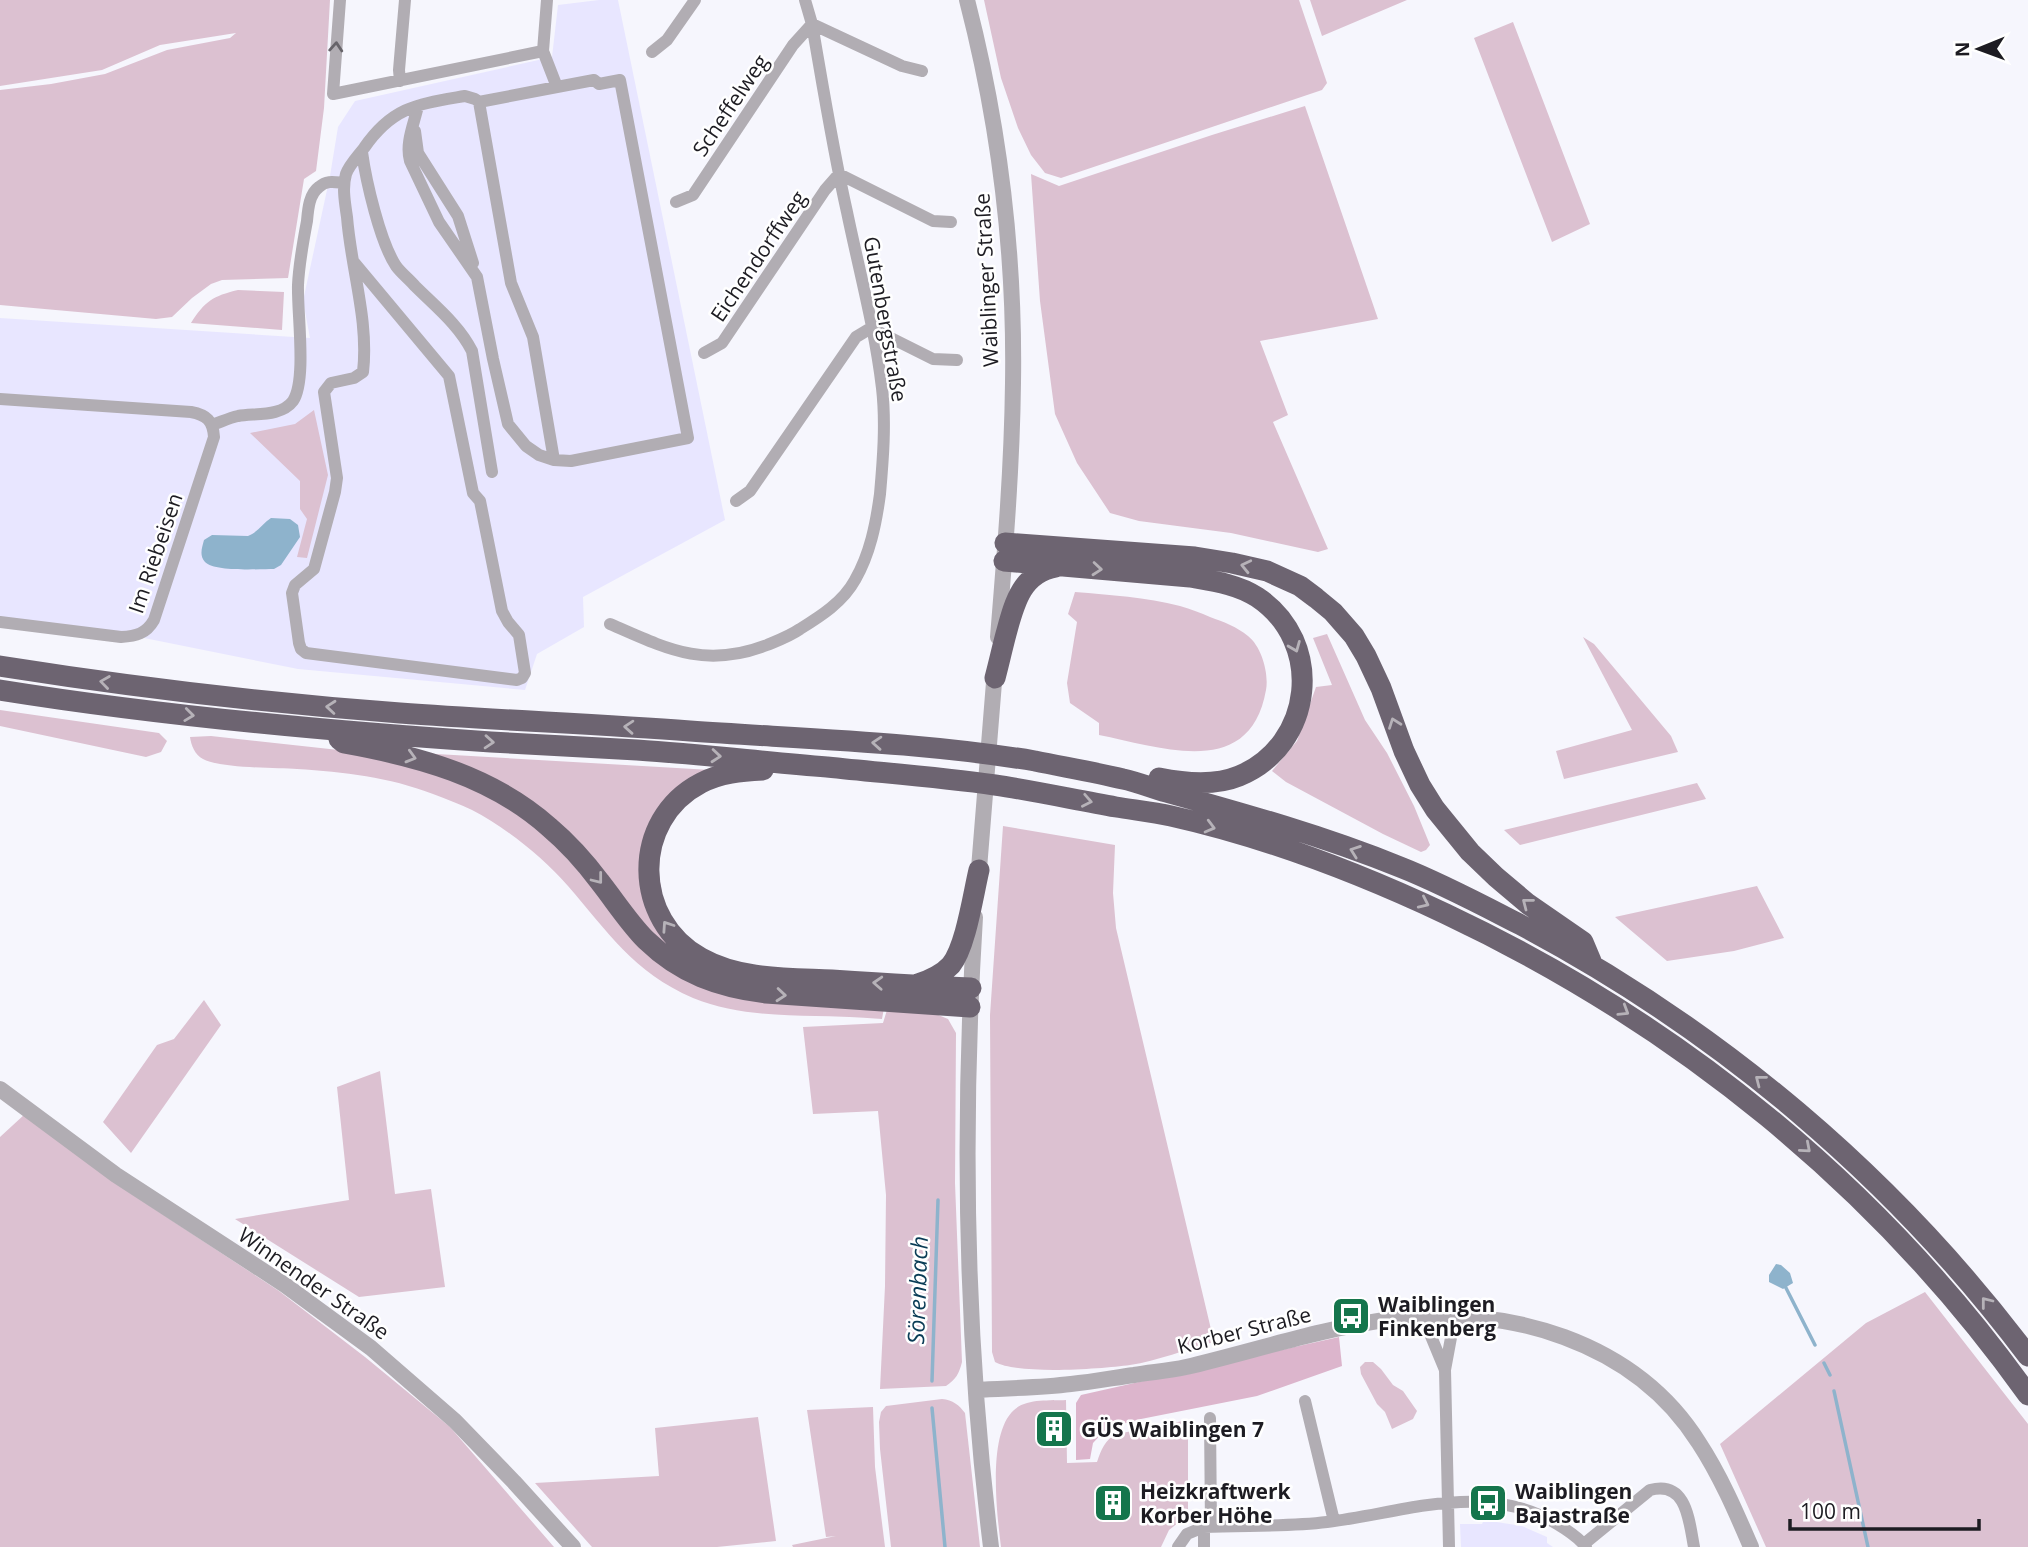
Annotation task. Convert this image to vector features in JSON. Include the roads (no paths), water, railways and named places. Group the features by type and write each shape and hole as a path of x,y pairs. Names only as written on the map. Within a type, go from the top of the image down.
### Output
{"highway":[{"path":"1005,552 1063,566 1190,577 1239,588 1270,608 1294,641 1303,679 1302,698 1296,719 1286,738 1272,754 1237,777 1216,781 1125,779"},
{"path":"1005,552 1195,557 1267,571 1300,586 1333,612 1354,636 1366,656 1404,751 1435,809 1470,852 1496,877 1528,904 1583,942 1593,964"},
{"path":"995,677 1014,604 1021,590 1036,575 1050,568 1063,566"},
{"path":"0,666 130,685 413,714 883,743 944,750 1034,761 1125,779 1235,810 1402,868 1493,910 1593,964 1657,1004 1725,1053 1834,1143 1884,1191 1972,1284 2028,1356"},
{"path":"0,690 323,729 640,750 1030,790 1172,816 1308,856 1396,890 1484,932 1582,985 1644,1023 1713,1072 1819,1160 1865,1204 1947,1291 2005,1362 2028,1395"},
{"path":"323,729 344,743 390,751 464,774 526,808 572,848 647,940 689,972 712,982 735,989 766,993 970,998"},
{"path":"804,765 785,771 740,772 719,776 699,784 673,806 654,837 649,856 650,890 663,923 673,936 700,958 735,971 778,977 915,985 970,998"},
{"path":"915,985 929,981 943,972 956,956 979,870"}],"street":[{"path":"340,0 332,94 543,51"},
{"path":"400,81 405,0"},
{"path":"547,0 543,51 558,87"},
{"path":"652,52 667,40 695,0"},
{"name":"Gutenbergstraße","path":"610,624 660,646 693,655 724,656 751,651 792,635 817,619 839,600 854,582 863,564 877,517 882,477 882,389 812,24 805,0"},
{"name":"Waiblinger Straße","path":"967,0 978,44 999,163 1007,246 1013,381 1005,552 970,998 967,1200 969,1294 991,1547"},
{"path":"812,24 902,66 922,71"},
{"name":"Scheffelweg","path":"676,202 693,195 793,45 812,24"},
{"path":"353,261 449,376 473,493 480,501 502,611 519,635 525,673 517,680 318,656 301,649 292,593 295,585 314,569 337,478 324,392 331,383 354,378 363,372 366,348 353,261 344,183 347,171 379,128 405,110 465,96 478,102 593,80 599,84 620,80 688,438 571,461 554,460 539,455 526,446 508,424 477,277 458,216 418,153 415,122"},
{"path":"478,102 511,283 533,337 554,460"},
{"path":"418,106 409,139 410,162 439,222 477,277"},
{"path":"362,152 382,232 397,268 463,334 471,351 492,472"},
{"path":"839,174 933,221 951,222"},
{"name":"Eichendorffweg","path":"704,353 722,343 825,190 839,174"},
{"path":"0,399 191,412 206,417 212,425 237,416 283,409 292,403 298,391 298,284 309,207 313,193 319,186 329,181 344,183"},
{"path":"736,500 750,491 856,337 871,328 933,359 957,360"},
{"name":"Im Riebeisen","path":"0,622 121,637 134,636 150,628 212,448 212,425"},
{"name":"Winnender Straße","path":"0,1089 116,1175 285,1285 371,1348 455,1421 573,1547"},
{"path":"1450,1547 1445,1370 1455,1316"},
{"name":"Korber Straße","path":"976,1390 1069,1384 1183,1367 1394,1319 1455,1316 1490,1318 1521,1324 1575,1340 1613,1361 1652,1388 1681,1418 1699,1442 1751,1547"},
{"path":"1423,1318 1445,1370"},
{"path":"1305,1401 1334,1521"},
{"path":"1204,1547 1208,1527 1210,1418"},
{"path":"1178,1547 1187,1534 1208,1527 1334,1521 1447,1502 1517,1507 1543,1516 1585,1545 1650,1490 1661,1487 1671,1489 1682,1500 1694,1547"}],"waterway":[{"name":"Sörenbach","path":"932,1381 938,1200"},
{"path":"1785,1286 1815,1345"},
{"path":"1824,1363 1830,1375"},
{"path":"1834,1391 1868,1547"},
{"name":"Sörenbach","path":"932,1408 945,1547"}],"place":[{"name":"Waiblingen Finkenberg","path":"1351,1316"},
{"name":"GÜS Waiblingen 7","path":"1054,1429"},
{"name":"Heizkraftwerk Korber Höhe","path":"1113,1503"},
{"name":"Waiblingen Bajastraße","path":"1488,1503"}]}
